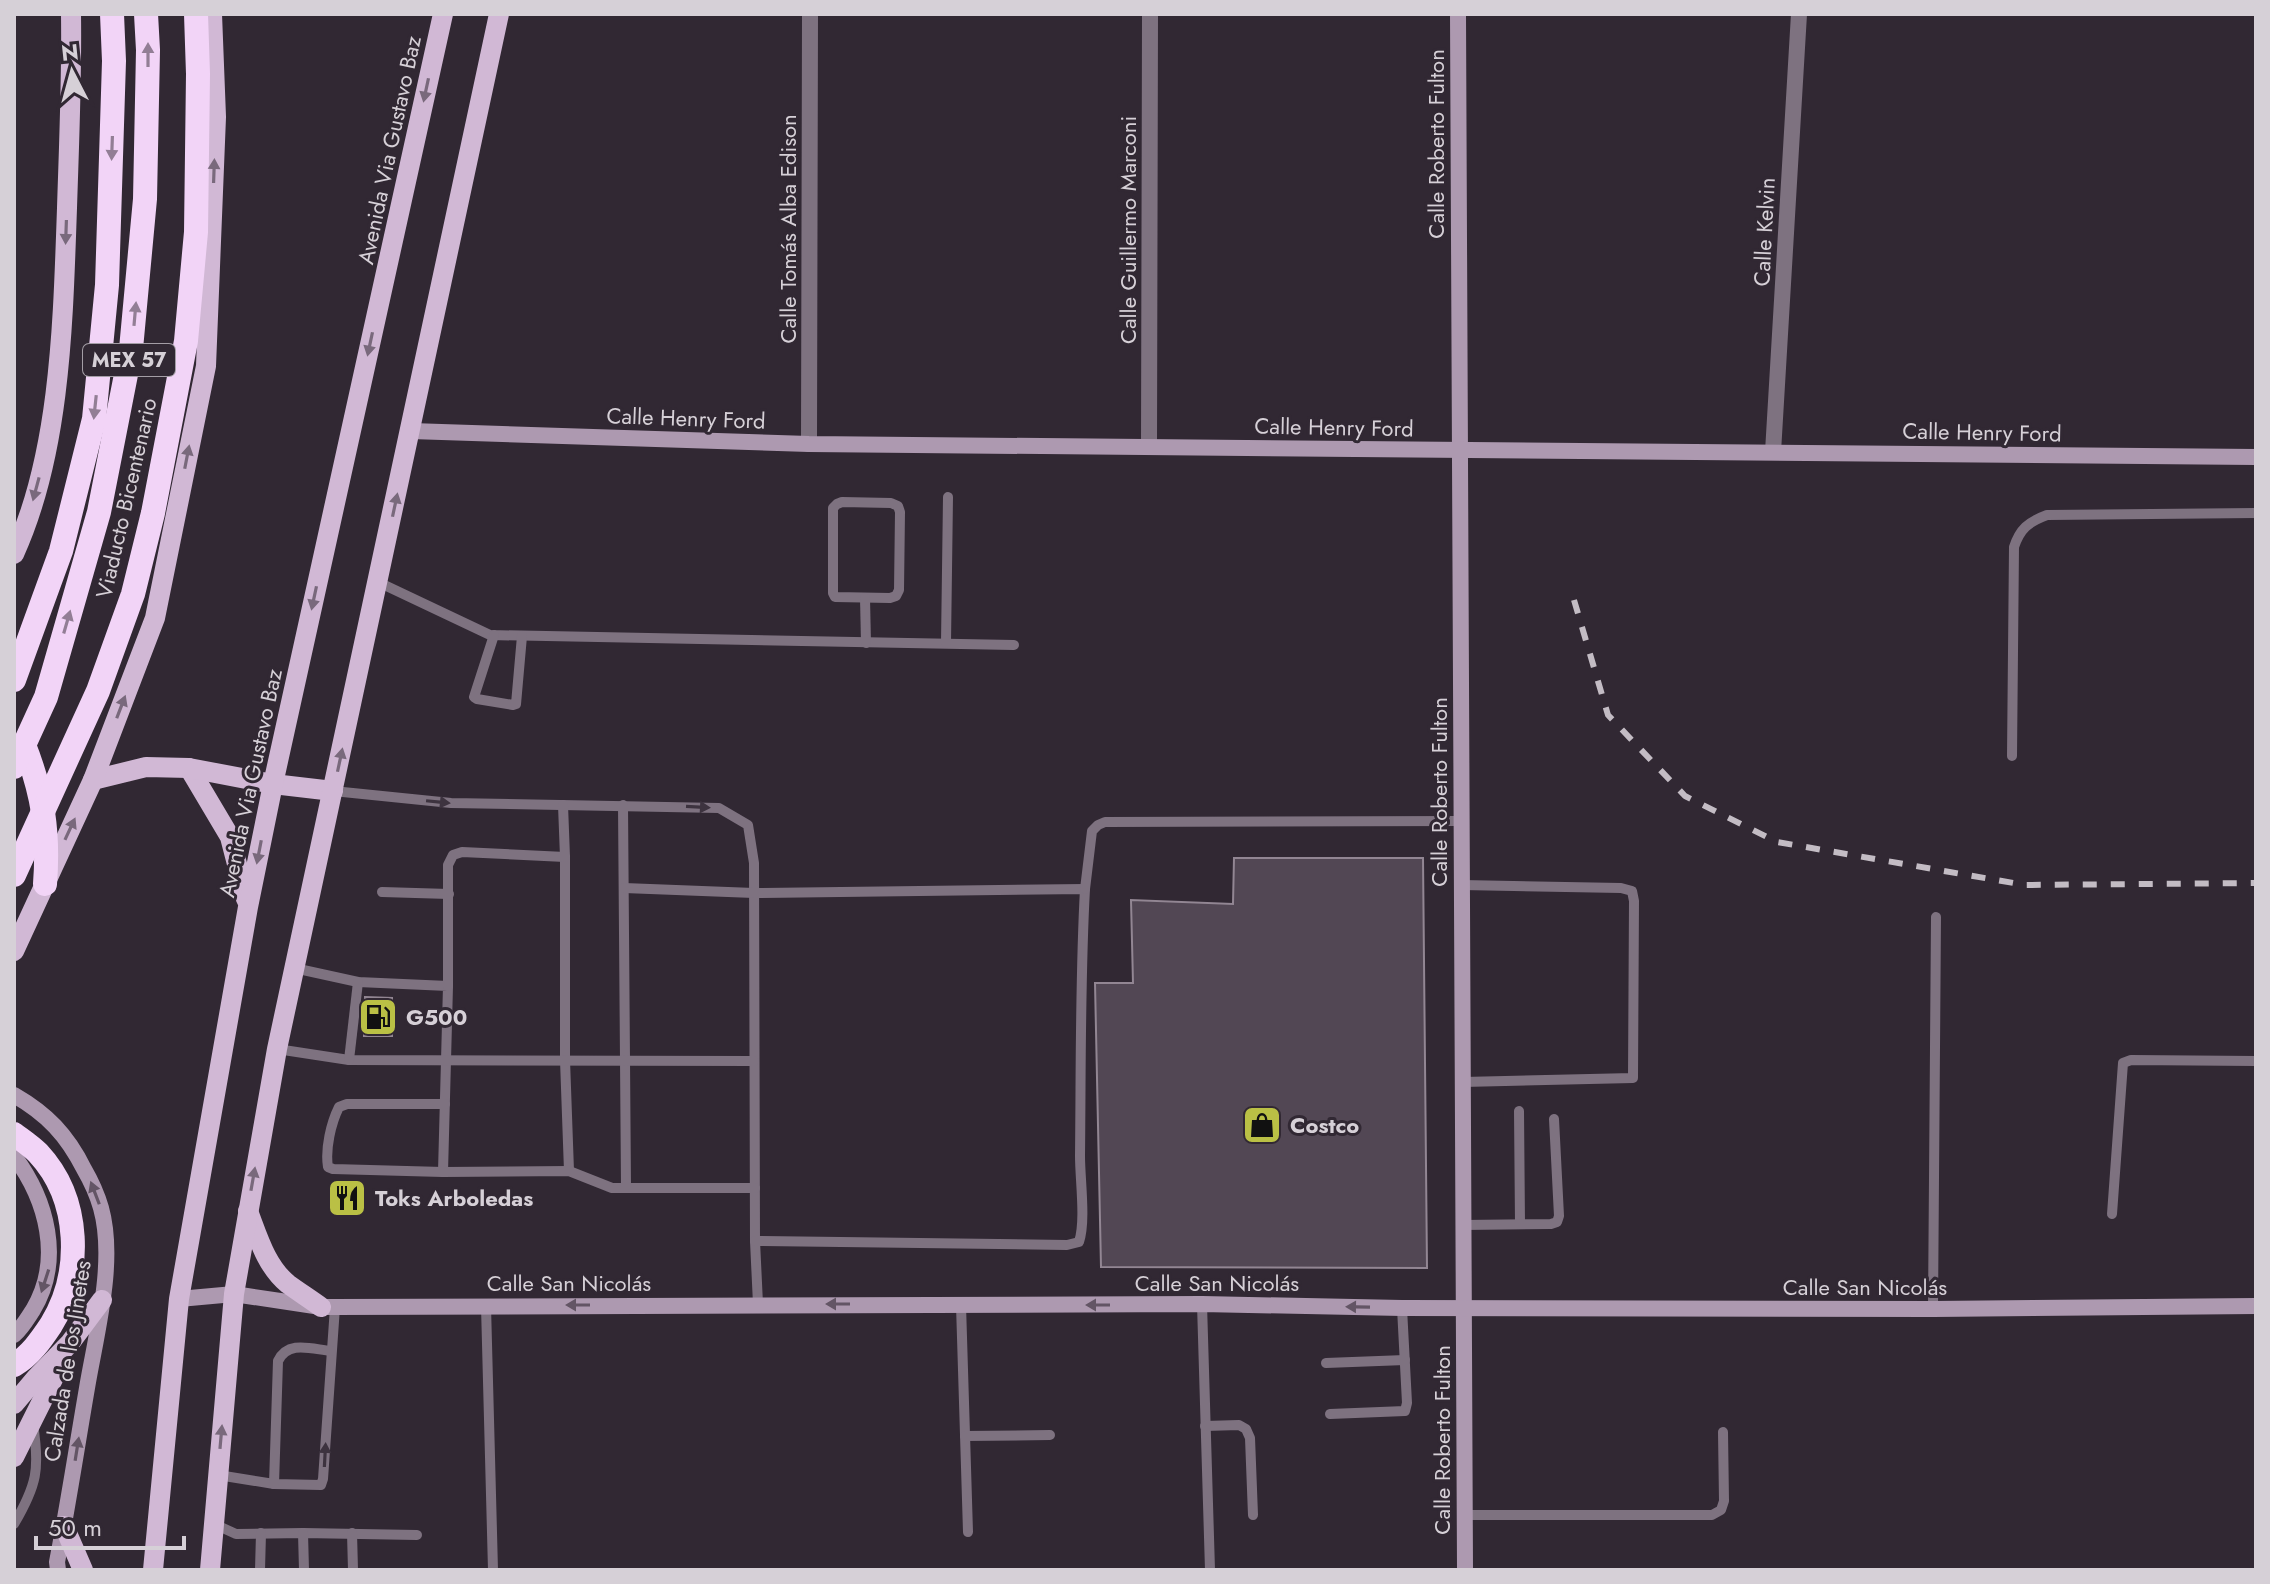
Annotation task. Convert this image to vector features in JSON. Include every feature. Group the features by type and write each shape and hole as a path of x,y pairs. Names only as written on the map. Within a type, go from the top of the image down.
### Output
{"highway":[{"name":"MEX 57","path":"14,680 61,551 94,419 107,285 114,61 112,14"},
{"name":"MEX 57","path":"19,756 46,697 99,512 131,349 145,199 146,14"},
{"name":"Viaducto Bicentenario","path":"14,875 98,691 133,594 153,513 186,341 196,232 196,14"},
{"path":"19,756 38,785 46,827 45,884"},
{"path":"14,1134 37,1152 53,1173 63,1194 72,1226 72,1264 68,1289 57,1314 35,1348 14,1365"}],"main road":[{"path":"14,554 25,529 49,441 63,318 71,14"},
{"path":"14,951 93,780 155,618 206,366 216,117 212,14"},
{"name":"Avenida Via Gustavo Baz","path":"153,1570 179,1299 248,907 443,14"},
{"path":"210,1570 234,1294 277,1049 499,14"},
{"path":"93,780 146,767 189,768 273,784 333,791"},
{"path":"189,768 230,837 248,907"},
{"path":"248,1209 263,1251 286,1282 328,1307"},
{"path":"14,1404 70,1343 102,1300"},
{"path":"14,1457 70,1343"},
{"path":"64,1526 83,1570"}],"street":[{"name":"Calle Tomás Alba Edison","path":"809,444 810,14"},
{"name":"Calle Guillermo Marconi","path":"1149,447 1150,14"},
{"name":"Calle Roberto Fulton","path":"1458,14 1465,1570"},
{"name":"Calle Kelvin","path":"1773,452 1799,14"},
{"name":"Calle Henry Ford","path":"411,431 809,444 2256,457"},
{"name":"Calzada de los Jinetes","path":"14,1095 49,1119 67,1140 92,1184 102,1210 106,1252 102,1300 58,1570"},
{"name":"Calzada de los Jinetes","path":"14,1156 29,1178 41,1205 49,1236 49,1271 38,1301 14,1335"},
{"name":"Calle San Nicolás","path":"179,1299 234,1294 328,1307 1202,1304 1402,1308 1933,1309 2256,1306"}],"lane":[{"path":"946,643 948,497"},
{"path":"842,502 891,503 898,506 900,512 899,590 896,596 890,598 865,598 835,597 833,593 833,508 842,502"},
{"path":"2012,756 2014,547 2019,531 2031,521 2047,515 2256,513"},
{"path":"378,582 494,635 1014,645"},
{"path":"865,598 866,643"},
{"path":"494,635 474,697 513,705 516,704 522,636"},
{"path":"333,791 451,803 719,808 748,825 754,863 755,1241 758,1304"},
{"path":"563,805 569,1171"},
{"path":"623,805 626,1188"},
{"path":"755,1241 1067,1245 1079,1242 1083,1232 1080,1185 1082,950 1092,831 1098,825 1105,822 1462,821"},
{"path":"443,1172 448,865 453,855 462,852 565,857"},
{"path":"1462,885 1621,888 1632,891 1634,901 1633,1078 1463,1082"},
{"path":"624,888 754,893 1085,889"},
{"path":"382,892 449,894"},
{"path":"1933,1309 1936,917"},
{"path":"294,968 358,982 448,986"},
{"path":"349,1060 358,982"},
{"path":"277,1049 349,1060 754,1061"},
{"path":"2112,1214 2123,1063 2131,1060 2256,1061"},
{"path":"445,1104 347,1104 339,1107 335,1115 328,1167 443,1172 569,1171 612,1188 755,1188"},
{"path":"1519,1111 1520,1224"},
{"path":"1463,1225 1557,1222 1554,1119"},
{"path":"1202,1304 1210,1570"},
{"path":"961,1305 968,1532"},
{"path":"486,1306 493,1570"},
{"path":"218,1475 274,1484 321,1485 331,1351 328,1307"},
{"path":"1330,1414 1405,1411 1402,1308"},
{"path":"274,1484 278,1361 282,1352 290,1347 331,1351"},
{"path":"1326,1363 1405,1360"},
{"path":"14,1524 29,1498 37,1472 38,1454 32,1421"},
{"path":"1205,1426 1239,1425 1246,1429 1250,1438 1253,1515"},
{"path":"1464,1515 1712,1515 1721,1510 1724,1501 1723,1432"},
{"path":"965,1436 1050,1435"},
{"path":"214,1524 236,1534 417,1535"},
{"path":"260,1570 261,1533"},
{"path":"303,1533 304,1570"},
{"path":"352,1533 353,1570"}],"building":[{"name":"Costco","path":"1234,858 1423,858 1427,1268 1101,1267 1095,983 1133,983 1131,900 1233,904"},
{"name":"G500","path":"365,997 392,998 392,1036 364,1036"}],"railway":[{"path":"1574,600 1608,715 1685,796 1777,842 2025,885 2256,883"}],"place":[{"name":"G500","path":"378,1017"},
{"name":"Costco","path":"1262,1125"},
{"name":"Toks Arboledas","path":"347,1198"}]}
